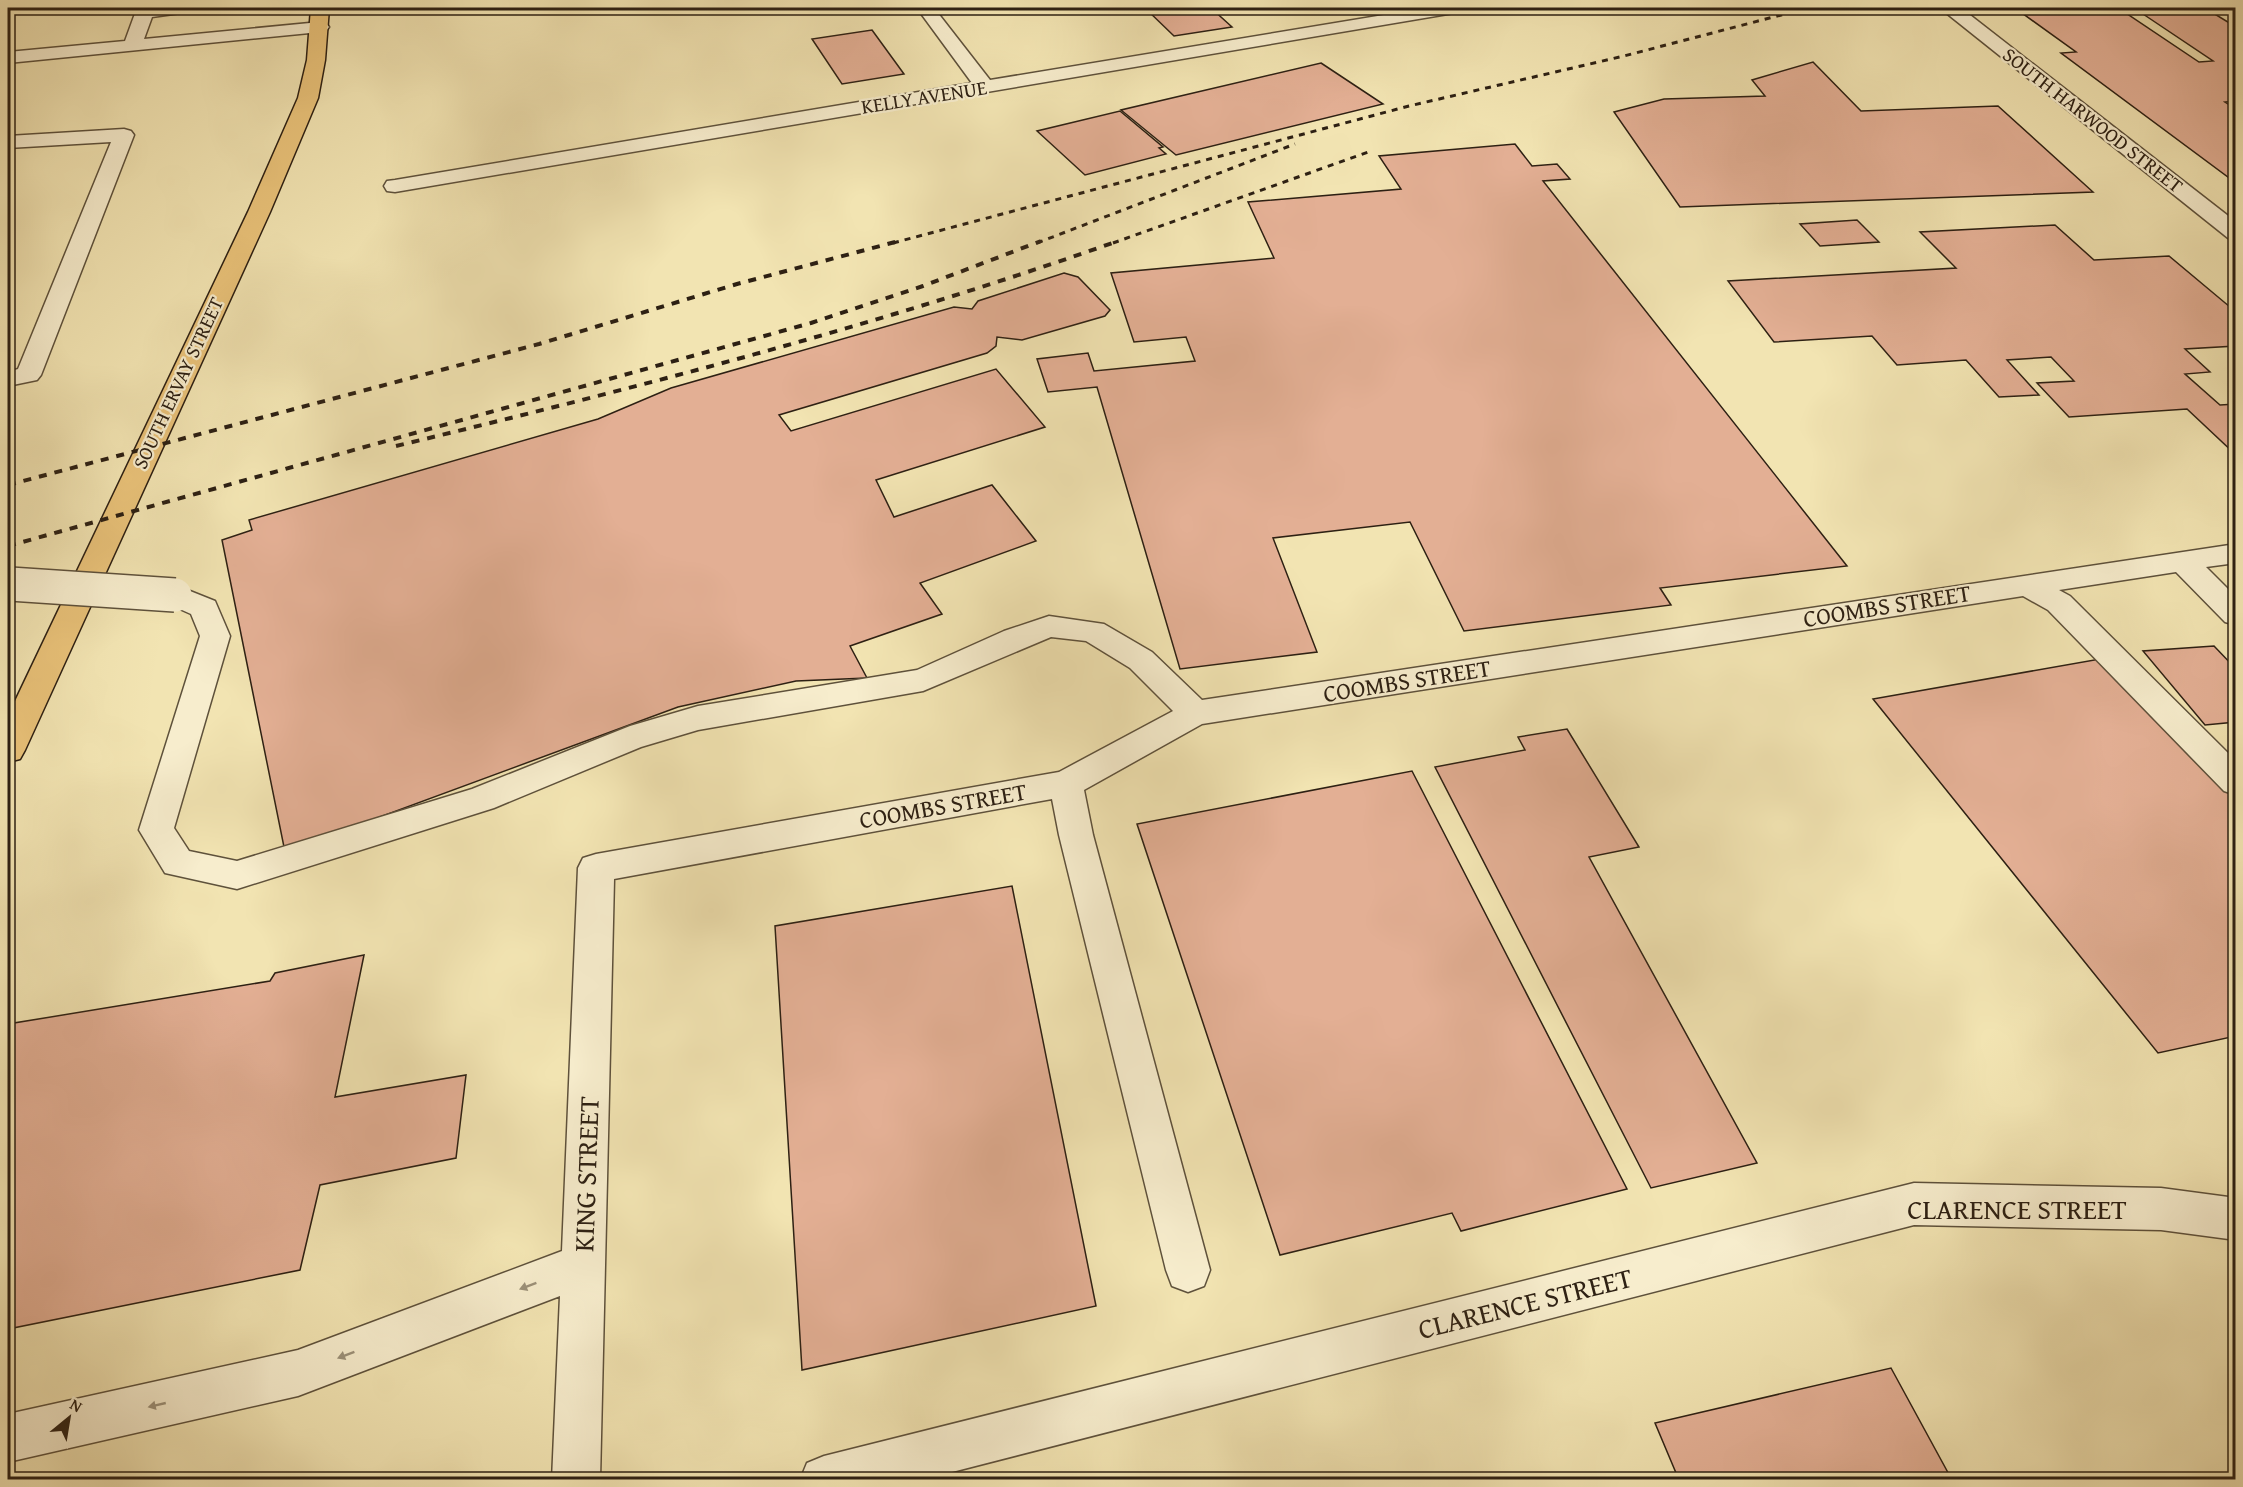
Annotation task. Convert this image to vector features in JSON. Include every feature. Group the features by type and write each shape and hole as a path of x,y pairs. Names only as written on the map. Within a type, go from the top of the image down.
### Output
{"main road":[{"name":"SOUTH ERVAY STREET","path":"8,750 268,191 308,98 316,60 320,17"}],"street":[{"path":"133,45 146,10 183,8"},
{"path":"925,8 985,87"},
{"name":"KELLY AVENUE","path":"395,186 1454,8"},
{"name":"SOUTH HARWOOD STREET","path":"1951,8 2235,233"},
{"path":"8,58 133,45 320,17"},
{"path":"8,142 124,135 28,375 8,379"},
{"name":"COOMBS STREET","path":"596,868 1066,783 1195,714 2235,553"},
{"path":"2182,561 2235,615"},
{"path":"9,584 175,595 204,608 215,636 156,830 178,863 237,875 482,799 630,738 698,718 923,680 1049,626 1094,631 1142,660 1195,714"},
{"path":"2027,585 2059,603 2235,782"},
{"path":"1066,783 1079,846 1188,1270"},
{"name":"KING STREET","path":"576,1479 596,868"},
{"name":"CLARENCE STREET","path":"824,1479 1914,1204 2161,1209 2235,1219"},
{"path":"8,1438 298,1373 582,1265"}],"building":[{"path":"1145,8 1211,8 1232,27 1174,36"},
{"path":"2015,8 2205,8 2236,27 2236,101 2225,102 2236,109 2236,183 2061,53 2076,52","holes":["2137,10 2213,61 2199,62 2123,11"]},
{"path":"872,30 904,74 842,84 812,39"},
{"path":"1813,62 1861,111 1998,106 2093,192 1680,207 1614,112 1664,99 1765,96 1752,80"},
{"path":"1321,63 1383,104 1176,155 1121,110"},
{"path":"1120,111 1163,147 1159,148 1166,154 1085,175 1037,131"},
{"path":"1515,144 1532,166 1557,164 1570,179 1543,181 1847,566 1660,588 1671,605 1464,631 1410,522 1273,538 1317,652 1180,669 1097,387 1048,392 1037,359 1088,353 1094,371 1195,361 1186,337 1134,342 1111,273 1274,258 1248,202 1401,189 1379,156"},
{"path":"1857,220 1879,242 1820,246 1800,224"},
{"path":"2055,225 2094,260 2169,256 2236,312 2236,346 2185,349 2210,372 2185,374 2220,405 2236,404 2236,455 2187,409 2069,417 2037,383 2074,381 2051,357 2007,360 2039,395 1999,397 1966,360 1897,365 1872,336 1774,342 1728,281 1956,268 1920,232"},
{"path":"1064,273 1078,277 1110,310 1105,316 1022,340 997,337 996,346 987,353 779,415 791,431 996,369 1045,427 876,480 894,517 992,485 1036,541 920,583 942,614 850,646 867,678 796,681 678,707 285,852 222,540 252,530 249,520 598,419 671,388 954,307 972,309 978,301"},
{"path":"2214,646 2236,669 2236,722 2205,725 2143,651"},
{"path":"2100,659 2236,796 2236,1036 2158,1053 1873,699"},
{"path":"1567,729 1639,847 1589,857 1757,1163 1651,1188 1435,767 1525,750 1518,737"},
{"path":"1412,771 1627,1189 1461,1231 1452,1213 1280,1255 1137,824"},
{"path":"1012,886 1096,1306 802,1370 775,926"},
{"path":"364,955 335,1097 466,1075 456,1158 320,1185 300,1270 8,1329 8,1024 270,981 275,973"},
{"path":"1891,1368 1952,1480 1679,1480 1655,1423"}],"railway":[{"path":"893,243 1409,106 1624,56 1808,8"},
{"path":"1037,243 1295,144"},
{"path":"1113,243 1371,151"},
{"path":"8,485 539,344 737,284 899,241"},
{"path":"8,546 811,323 923,286 1041,241"},
{"path":"396,446 760,353 940,300 1118,241"}]}
